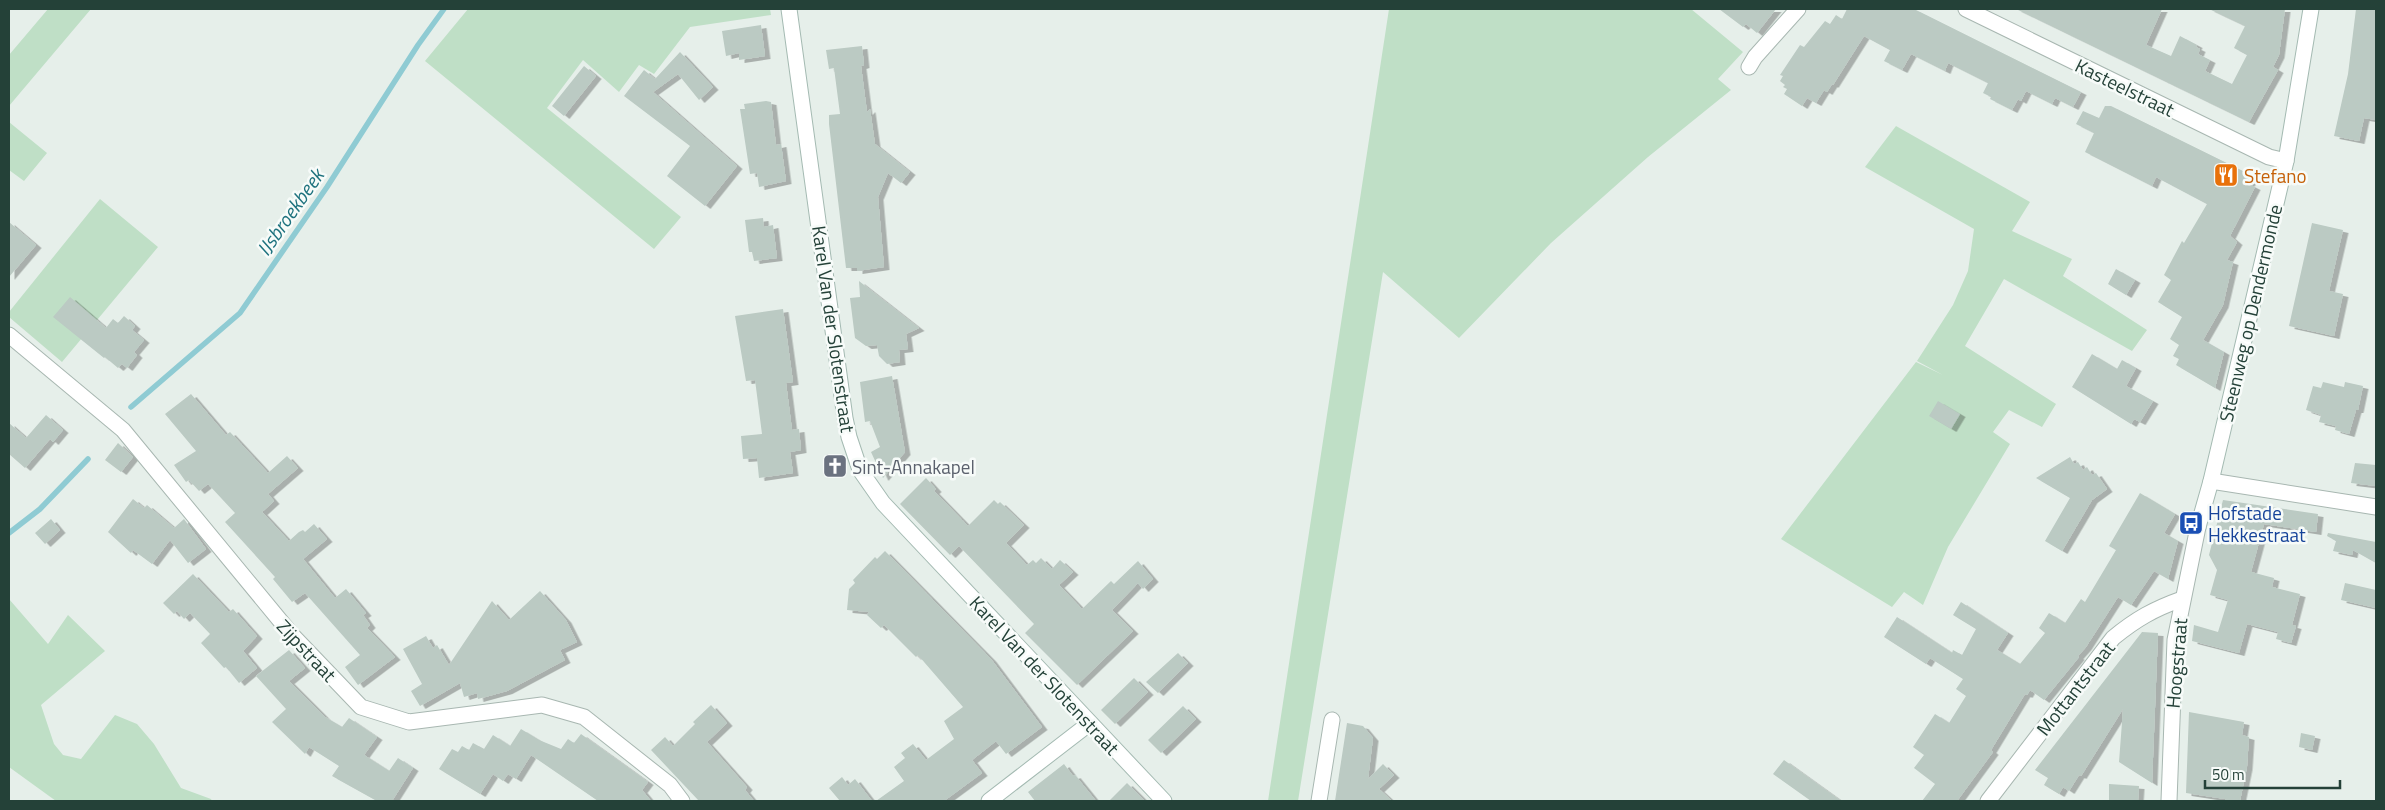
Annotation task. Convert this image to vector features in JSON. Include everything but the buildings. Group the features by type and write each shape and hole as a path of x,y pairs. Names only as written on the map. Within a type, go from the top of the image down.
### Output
{"street":[{"name":"Karel Van der Slotenstraat","path":"789,9 845,418 860,470 883,503 1164,801"},
{"path":"1749,67 1798,9"},
{"name":"Kasteelstraat","path":"1966,9 2269,157 2286,161"},
{"name":"Steenweg op Dendermonde","path":"2198,527 2211,481 2286,161 2311,9"},
{"name":"Zijpstraat","path":"9,335 123,430 292,635 360,707 410,722 542,705 584,718 670,785 682,801"},
{"path":"2211,481 2376,507"},
{"name":"Hoogstraat","path":"2169,801 2175,640 2198,527"},
{"name":"Mottantstraat","path":"1988,801 2113,638 2153,610 2182,599"},
{"path":"1319,801 1332,720"},
{"path":"989,801 1090,723"}],"green space":[{"path":"48,9 91,9 9,106 9,55"},
{"path":"468,9 770,9 771,15 690,27 654,74 639,65 619,92 583,60 547,108 681,217 654,249 425,61"},
{"path":"1389,9 1691,9 1743,52 1718,79 1731,90 1648,157 1551,243 1459,338 1383,272 1298,801 1268,801"},
{"path":"9,122 47,153 24,181 9,170"},
{"path":"1896,126 2030,202 2012,231 2072,259 2063,276 2147,330 2132,351 2004,279 1965,346 2056,404 2042,427 2009,410 1993,432 2010,444 1948,547 1923,605 1904,592 1892,607 1781,539 1916,362 1943,375 1917,361 1953,305 1968,271 1974,229 1865,167"},
{"path":"100,199 158,247 62,362 9,317 9,312"},
{"path":"9,599 48,644 68,615 105,651 41,705 54,744 63,755 81,759 115,715 137,724 154,744 181,788 212,801 56,801 9,767"}],"waterway":[{"name":"IJsbroekbeek","path":"131,407 240,313 327,187 418,45 444,9"},
{"name":"IJsbroekbeek","path":"9,533 40,509 88,459"}],"place":[{"name":"Stefano","path":"2226,175"},
{"name":"Sint-Annakapel","path":"835,466"},
{"name":"Hofstade Hekkestraat","path":"2191,523"}]}
